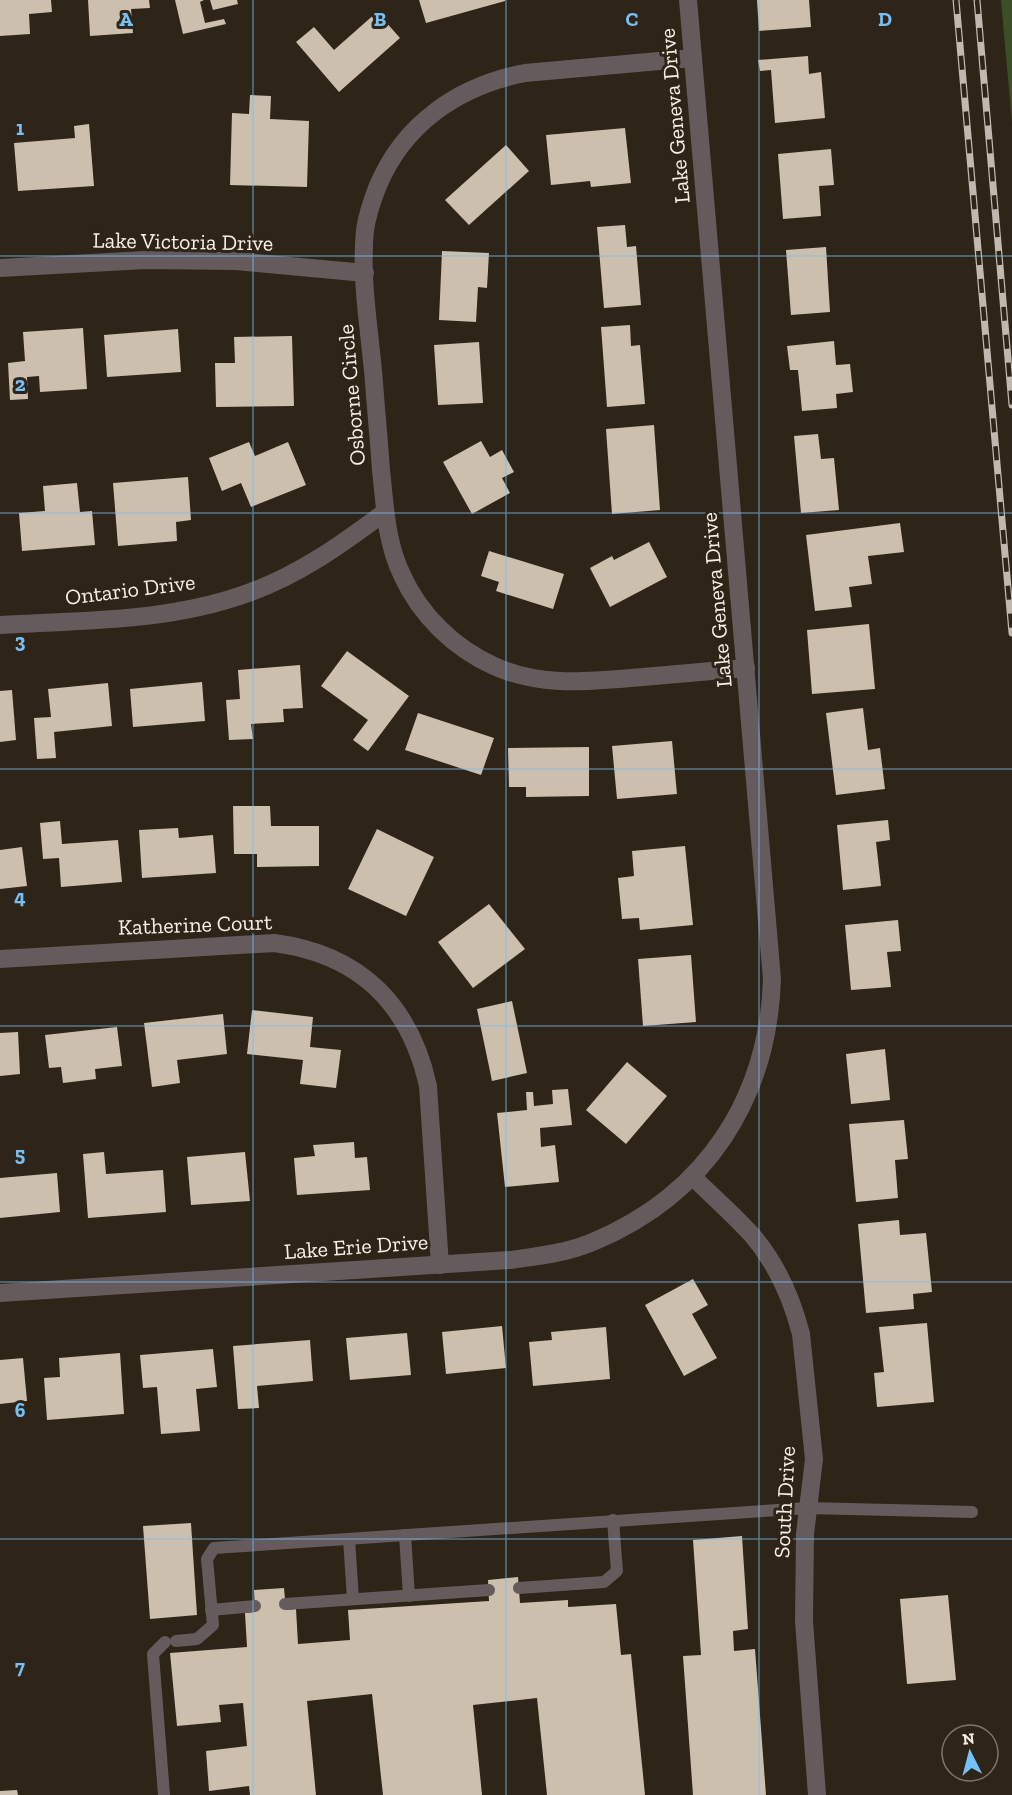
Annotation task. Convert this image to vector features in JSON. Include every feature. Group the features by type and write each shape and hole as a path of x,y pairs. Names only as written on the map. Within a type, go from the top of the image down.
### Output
{"street":[{"name":"Lake Geneva Drive","path":"688,0 746,668 770,958 771,1001 765,1043 752,1084 734,1123 709,1158 692,1176"},
{"name":"Osborne Circle","path":"693,58 525,73 483,84 444,104 411,132 386,168 370,208 366,230 364,273 385,512 394,555 402,576 425,613 456,644 493,666 534,679 578,683 746,668"},
{"name":"Lake Victoria Drive","path":"0,268 145,260 236,261 364,273"},
{"name":"Ontario Drive","path":"0,626 154,615 192,609 248,593 301,569 334,549 385,512"},
{"name":"Katherine Court","path":"0,959 274,943 315,951 352,969 369,981 397,1010 417,1047 423,1066 428,1086 440,1265"},
{"name":"Lake Erie Drive","path":"0,1293 440,1265 552,1255 594,1242 632,1223 668,1199 692,1176"},
{"name":"South Drive","path":"692,1176 753,1236 777,1271 796,1316 805,1358 814,1459 805,1534 804,1621 817,1795"}],"lane":[{"path":"164,1795 153,1654 171,1641 197,1639 213,1625 207,1559 214,1548 808,1508 972,1512"},
{"path":"519,1588 604,1582 617,1572 613,1520"},
{"path":"405,1535 409,1596"},
{"path":"349,1539 353,1599"},
{"path":"285,1604 489,1590"},
{"path":"211,1610 255,1606"}],"green space":[{"path":"1001,0 1012,0 1012,123"}],"building":[{"path":"0,0 51,0 52,12 29,14 30,34 0,36"},
{"path":"88,0 149,0 150,8 131,9 133,33 90,36"},
{"path":"175,0 204,0 200,2 205,23 224,19 226,24 183,34"},
{"path":"210,0 237,0 238,4 213,10"},
{"path":"419,0 505,0 505,1 426,23"},
{"path":"757,0 809,0 811,27 759,31"},
{"path":"377,12 400,38 339,92 296,42 314,27 334,50"},
{"path":"808,56 809,74 821,72 825,118 775,123 771,70 760,71 758,60"},
{"path":"250,95 271,96 270,119 309,121 307,187 230,185 232,113 249,114"},
{"path":"89,124 94,186 18,191 14,143 75,138 74,126"},
{"path":"625,128 631,183 591,187 590,181 551,185 546,135"},
{"path":"506,145 529,171 469,225 445,200"},
{"path":"831,149 834,185 819,186 821,216 783,219 778,154"},
{"path":"625,225 627,247 636,246 641,305 604,308 597,227"},
{"path":"826,247 830,312 791,315 786,250"},
{"path":"442,251 489,253 487,288 478,287 476,322 439,320"},
{"path":"630,325 631,346 640,345 645,404 607,407 601,327"},
{"path":"83,328 87,389 40,392 39,376 27,377 28,399 10,400 8,363 25,361 23,332"},
{"path":"178,329 181,372 107,377 104,335"},
{"path":"292,336 294,406 216,407 215,363 235,363 234,337"},
{"path":"834,341 836,365 850,364 853,392 836,394 837,408 802,411 798,370 790,370 787,346"},
{"path":"479,342 483,403 438,405 434,345"},
{"path":"654,425 660,510 612,514 606,429"},
{"path":"818,434 821,459 834,458 839,510 801,513 794,436"},
{"path":"481,441 490,457 502,450 514,472 502,478 510,493 472,514 443,462"},
{"path":"249,442 255,456 288,442 306,485 251,507 241,483 222,491 209,458"},
{"path":"188,477 191,520 176,522 177,541 118,546 113,483"},
{"path":"77,483 80,512 92,511 95,545 22,551 19,513 45,511 43,486"},
{"path":"900,523 904,552 868,556 872,584 849,587 852,607 815,611 806,535"},
{"path":"649,542 667,577 610,607 590,568 612,556 614,560"},
{"path":"489,551 564,574 553,609 496,591 499,582 481,576"},
{"path":"869,624 875,689 812,694 807,630"},
{"path":"347,651 409,696 368,751 353,740 368,720 321,686"},
{"path":"300,665 303,708 283,709 284,722 251,724 253,739 229,740 226,700 240,699 238,670"},
{"path":"202,682 205,721 133,727 130,689"},
{"path":"108,683 112,726 54,732 56,758 37,759 34,718 51,717 48,689"},
{"path":"12,690 16,740 0,742 0,691"},
{"path":"863,708 868,750 880,748 885,789 836,795 826,713"},
{"path":"418,713 494,738 481,775 405,750"},
{"path":"672,741 677,794 617,799 612,746"},
{"path":"589,747 589,796 526,797 526,787 509,787 508,748"},
{"path":"233,806 270,806 271,826 319,826 319,866 257,867 257,854 234,854"},
{"path":"888,820 890,840 876,842 881,886 843,890 837,825"},
{"path":"60,821 62,844 118,840 122,882 61,887 59,858 43,859 40,823"},
{"path":"178,828 179,838 213,835 216,873 142,878 139,830"},
{"path":"377,829 434,857 406,916 348,889"},
{"path":"685,846 693,925 640,930 639,918 622,919 618,878 634,876 632,851"},
{"path":"22,847 27,886 0,889 0,850"},
{"path":"489,904 525,949 473,988 438,942"},
{"path":"898,920 901,951 887,952 891,987 851,990 845,925"},
{"path":"691,955 696,1022 643,1026 638,959"},
{"path":"512,1001 527,1073 492,1081 477,1009"},
{"path":"252,1010 313,1017 310,1047 341,1050 336,1088 300,1084 303,1060 247,1054"},
{"path":"223,1014 227,1054 177,1060 180,1083 152,1087 144,1023"},
{"path":"117,1027 122,1066 95,1069 96,1079 63,1083 61,1067 49,1068 45,1035"},
{"path":"18,1032 20,1074 0,1076 0,1033"},
{"path":"885,1049 890,1100 851,1104 846,1054"},
{"path":"627,1062 667,1096 626,1144 586,1110"},
{"path":"568,1089 572,1125 540,1128 541,1147 555,1145 559,1182 505,1187 497,1113 527,1110 526,1092 533,1092 534,1106 553,1104 552,1090"},
{"path":"904,1120 908,1159 895,1160 898,1198 856,1202 849,1124"},
{"path":"354,1142 355,1158 367,1157 370,1190 297,1195 294,1158 315,1156 313,1145"},
{"path":"104,1152 106,1174 163,1170 166,1212 88,1218 83,1154"},
{"path":"245,1152 250,1201 191,1205 187,1157"},
{"path":"57,1173 60,1212 0,1218 0,1178"},
{"path":"899,1220 900,1235 926,1233 932,1292 913,1294 914,1309 866,1313 858,1224"},
{"path":"693,1279 708,1305 692,1314 717,1358 684,1376 645,1305"},
{"path":"927,1323 934,1402 877,1407 874,1373 884,1372 879,1327"},
{"path":"502,1326 506,1368 446,1374 442,1332"},
{"path":"606,1327 610,1379 533,1386 529,1342 552,1340 551,1332"},
{"path":"407,1333 411,1375 350,1380 346,1338"},
{"path":"310,1340 313,1381 257,1386 259,1408 238,1409 233,1346"},
{"path":"213,1349 217,1387 196,1389 200,1431 161,1434 157,1387 143,1388 140,1355"},
{"path":"120,1353 124,1414 47,1420 44,1378 60,1377 59,1358"},
{"path":"23,1358 27,1401 0,1404 0,1360"},
{"path":"191,1523 197,1615 150,1619 143,1526"},
{"path":"742,1536 748,1629 733,1631 734,1651 755,1649 766,1795 693,1795 683,1656 701,1655 693,1540"},
{"path":"518,1577 520,1603 568,1600 568,1607 616,1604 621,1655 631,1654 645,1795 547,1795 537,1698 473,1705 482,1795 383,1795 372,1694 307,1701 316,1795 250,1795 249,1786 209,1791 206,1751 247,1746 243,1703 219,1705 221,1722 177,1726 170,1653 247,1647 245,1613 255,1612 254,1590 284,1588 286,1610 296,1609 298,1644 350,1640 348,1610 489,1601 488,1580"},
{"path":"948,1595 956,1680 907,1684 900,1599"},
{"path":"17,1790 18,1795 0,1795 0,1791"}],"railway":[{"path":"956,0 1012,633"},
{"path":"977,0 1012,405"}]}
